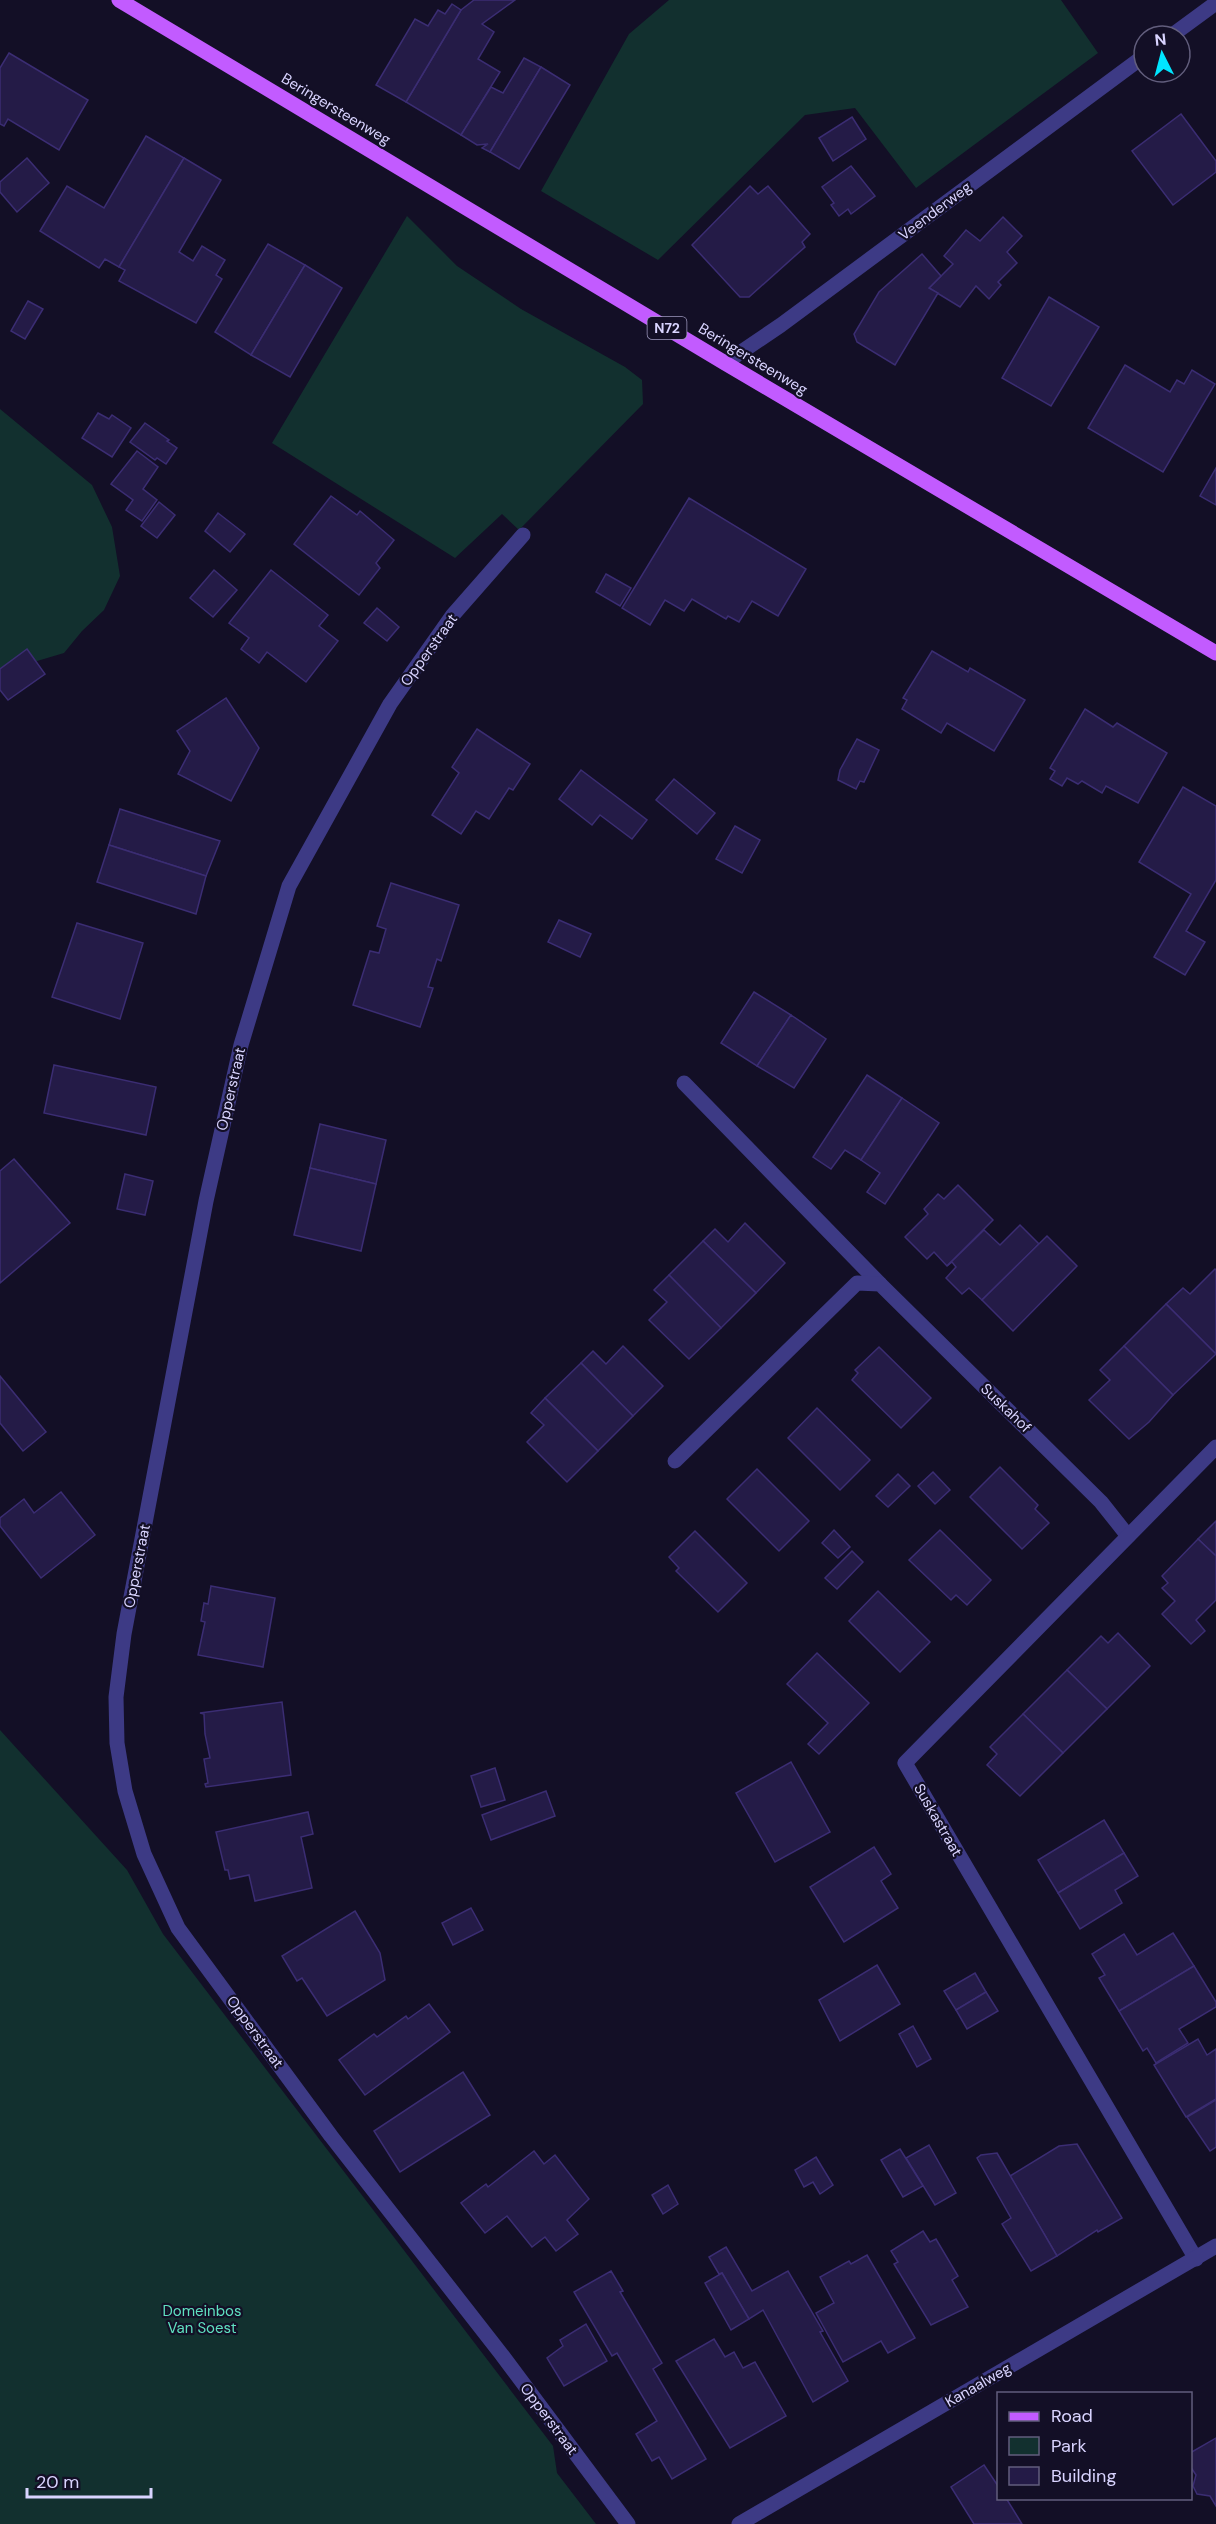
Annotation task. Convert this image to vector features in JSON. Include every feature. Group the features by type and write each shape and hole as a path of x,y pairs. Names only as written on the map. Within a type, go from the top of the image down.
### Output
{"main road":[{"name":"Beringersteenweg","path":"119,0 725,363 1216,653"}],"street":[{"path":"1187,24 1216,3"},
{"name":"Veenderweg","path":"725,363 781,326 1132,65"},
{"name":"Opperstraat","path":"523,535 452,616 390,704 288,886 241,1045 206,1201 124,1634 116,1697 117,1743 125,1791 144,1854 178,1928 331,2136 502,2355 628,2524"},
{"name":"Suskahof","path":"684,1083 880,1284 1101,1502 1128,1536"},
{"path":"675,1461 857,1283 880,1284"},
{"name":"Suskastraat","path":"1196,2259 905,1763 1216,1447"},
{"name":"Kanaalweg","path":"739,2524 1216,2246"}],"green space":[{"path":"669,0 1061,0 1098,53 916,188 855,108 805,115 658,260 541,191 629,34"},
{"path":"407,216 457,266 521,309 625,367 642,380 643,404 519,530 502,514 455,558 272,443"},
{"path":"0,409 92,485 112,527 120,576 104,610 82,631 64,653 0,672"},
{"name":"Domeinbos Van Soest","path":"0,1730 127,1870 163,1934 553,2446 557,2473 596,2524 0,2524"}],"building":[{"path":"474,0 515,0 482,24 494,32 478,59 500,72 461,135 406,102 461,10"},
{"path":"452,4 461,10 406,102 376,85 415,19 428,26 438,10 445,14"},
{"path":"9,53 88,100 59,150 8,119 4,126 0,124 0,68"},
{"path":"524,58 541,67 490,152 482,148 488,144 477,145 461,135 491,87 503,93"},
{"path":"541,67 570,85 519,169 490,152"},
{"path":"1181,114 1216,161 1216,172 1173,205 1132,151"},
{"path":"852,117 866,139 833,161 819,138"},
{"path":"146,136 184,158 119,267 105,259 99,268 40,231 67,186 104,208"},
{"path":"27,158 49,183 17,212 0,192 0,182"},
{"path":"184,158 221,180 179,252 193,261 202,246 225,260 216,275 222,279 196,323 119,281 125,270 119,267"},
{"path":"851,166 875,196 851,214 848,209 839,216 831,205 834,203 822,187"},
{"path":"750,186 758,194 768,186 810,234 802,242 805,247 749,297 740,297 692,245"},
{"path":"1003,217 1022,236 1007,252 1017,263 998,282 1001,285 989,299 976,286 960,307 929,288 953,264 944,256 966,230 980,241"},
{"path":"268,244 305,265 251,355 215,332"},
{"path":"922,254 941,276 929,288 938,293 895,365 857,342 854,334 879,292"},
{"path":"305,265 342,288 290,377 251,355"},
{"path":"1049,297 1099,327 1051,406 1002,378"},
{"path":"28,301 43,309 25,339 11,331"},
{"path":"1125,365 1170,392 1177,380 1184,384 1192,370 1215,384 1163,472 1088,428"},
{"path":"98,413 109,419 112,415 131,428 112,457 82,438"},
{"path":"145,423 177,448 166,464 157,458 155,460 130,442"},
{"path":"137,451 158,467 143,489 157,500 142,521 126,510 133,500 111,484"},
{"path":"1216,468 1216,505 1200,496"},
{"path":"331,496 357,515 360,511 394,540 376,563 380,568 359,595 294,544"},
{"path":"689,498 806,569 778,616 752,601 739,622 728,616 726,619 692,599 684,611 665,600 650,625 622,608"},
{"path":"159,502 175,515 157,538 141,526"},
{"path":"218,513 245,534 230,552 205,531"},
{"path":"214,570 237,590 213,617 190,598"},
{"path":"271,570 328,615 319,626 338,641 306,682 267,652 259,663 241,649 249,638 229,623"},
{"path":"606,574 631,588 620,606 596,592"},
{"path":"377,608 399,627 387,641 364,623"},
{"path":"27,649 45,674 8,700 0,690 0,669"},
{"path":"932,651 968,672 970,668 1025,700 994,751 947,723 941,733 902,709 907,700 903,698"},
{"path":"226,698 259,748 231,801 178,774 190,751 177,731"},
{"path":"1085,709 1113,727 1117,723 1167,753 1138,803 1106,786 1102,793 1082,781 1078,784 1067,778 1062,786 1050,779 1055,771 1050,768"},
{"path":"477,729 530,764 513,790 509,788 489,819 476,811 461,834 432,815 459,773 452,767"},
{"path":"857,739 879,750 864,782 860,781 856,789 838,780 840,770"},
{"path":"581,770 647,820 632,839 600,815 592,825 559,799"},
{"path":"674,779 715,813 697,834 656,800"},
{"path":"1183,787 1216,806 1216,880 1186,931 1205,942 1185,975 1154,957 1191,894 1139,862"},
{"path":"120,809 220,841 206,876 109,845"},
{"path":"735,826 760,840 742,873 716,859"},
{"path":"109,845 206,876 196,914 97,882"},
{"path":"391,883 459,905 441,961 437,959 428,987 433,988 420,1027 353,1005 370,951 379,953 386,929 377,926"},
{"path":"559,920 591,934 580,957 548,942"},
{"path":"77,923 143,943 120,1019 52,997"},
{"path":"754,992 791,1015 757,1066 721,1043"},
{"path":"791,1015 826,1039 794,1088 757,1066"},
{"path":"54,1065 156,1087 146,1135 44,1113"},
{"path":"867,1075 902,1098 861,1160 845,1150 831,1169 813,1157"},
{"path":"902,1098 939,1123 885,1204 867,1192 880,1173 861,1160"},
{"path":"320,1124 386,1140 376,1184 310,1168"},
{"path":"14,1159 70,1223 0,1283 0,1171"},
{"path":"310,1168 376,1184 361,1251 294,1235"},
{"path":"125,1174 153,1181 145,1215 117,1209"},
{"path":"958,1185 993,1220 947,1266 934,1252 927,1259 905,1237 928,1214 924,1209 938,1194 944,1199"},
{"path":"745,1223 785,1263 756,1293 703,1241 715,1229 728,1242"},
{"path":"1020,1225 1039,1244 982,1300 969,1288 962,1294 946,1278 956,1267 952,1262 947,1266 984,1230 1000,1245"},
{"path":"1047,1236 1077,1266 1013,1331 982,1300"},
{"path":"703,1241 756,1293 721,1328 669,1275"},
{"path":"1215,1269 1216,1354 1166,1304 1183,1288 1190,1294"},
{"path":"669,1275 721,1328 689,1359 649,1320 667,1302 654,1290"},
{"path":"1166,1304 1216,1354 1173,1395 1124,1346"},
{"path":"623,1346 663,1386 633,1416 581,1363 593,1351 606,1364"},
{"path":"1124,1346 1173,1395 1149,1422 1129,1439 1089,1400 1110,1380 1100,1370"},
{"path":"879,1347 931,1398 901,1428 852,1380 858,1373 855,1370"},
{"path":"581,1363 633,1416 598,1451 545,1398"},
{"path":"0,1376 46,1432 23,1451 0,1423"},
{"path":"545,1398 598,1451 567,1482 527,1442 544,1425 531,1413"},
{"path":"817,1408 870,1460 840,1490 788,1438"},
{"path":"1000,1467 1038,1505 1035,1509 1049,1523 1022,1549 970,1497"},
{"path":"757,1469 809,1521 779,1551 727,1499"},
{"path":"933,1472 950,1490 935,1504 918,1486"},
{"path":"898,1474 910,1486 888,1507 876,1496"},
{"path":"61,1492 95,1535 41,1578 0,1526 0,1518 24,1499 34,1513"},
{"path":"1216,1521 1216,1556 1198,1539"},
{"path":"834,1530 850,1547 838,1558 822,1543"},
{"path":"940,1530 991,1580 967,1605 956,1595 951,1600 909,1560"},
{"path":"695,1531 747,1583 718,1612 676,1571 679,1568 669,1557"},
{"path":"1198,1539 1216,1556 1216,1600 1196,1620 1205,1631 1191,1644 1162,1614 1175,1601 1162,1588 1168,1583 1162,1576"},
{"path":"852,1551 863,1562 837,1589 825,1578"},
{"path":"211,1586 275,1598 263,1667 198,1655 205,1622 201,1621 204,1603 208,1604"},
{"path":"878,1591 930,1642 900,1672 849,1621"},
{"path":"1118,1633 1150,1666 1107,1709 1067,1670 1101,1636 1108,1643"},
{"path":"817,1653 869,1703 819,1754 808,1744 828,1723 787,1684"},
{"path":"1067,1670 1107,1709 1063,1753 1023,1714"},
{"path":"282,1702 291,1775 206,1787 205,1784 208,1783 204,1759 210,1758 204,1714 200,1713"},
{"path":"1023,1714 1063,1753 1020,1796 987,1765 997,1754 990,1747"},
{"path":"791,1762 830,1832 775,1862 736,1793"},
{"path":"495,1768 505,1800 481,1807 471,1776"},
{"path":"546,1791 555,1816 491,1840 482,1815"},
{"path":"308,1812 313,1834 301,1837 312,1888 255,1901 249,1875 230,1879 228,1870 225,1870 216,1832"},
{"path":"1104,1820 1124,1853 1058,1893 1038,1860"},
{"path":"874,1847 891,1874 881,1881 898,1908 844,1942 810,1887"},
{"path":"1124,1853 1138,1876 1115,1890 1122,1903 1080,1929 1058,1893"},
{"path":"471,1908 483,1930 453,1945 442,1923"},
{"path":"355,1911 380,1953 385,1980 327,2016 302,1978 297,1981 282,1956"},
{"path":"1173,1933 1194,1966 1119,2011 1099,1978 1105,1975 1092,1954 1124,1934 1137,1955"},
{"path":"877,1965 900,2004 840,2041 819,2000"},
{"path":"1194,1966 1216,2002 1216,2007 1179,2029 1188,2043 1156,2063 1147,2048 1143,2051 1119,2011"},
{"path":"975,1973 986,1992 956,2010 944,1991"},
{"path":"986,1992 998,2011 967,2029 956,2010"},
{"path":"429,2004 450,2032 365,2095 339,2060 374,2034 377,2037 406,2016 408,2019"},
{"path":"913,2026 931,2059 917,2067 899,2034"},
{"path":"1198,2039 1207,2055 1216,2049 1216,2099 1186,2117 1154,2065"},
{"path":"463,2072 490,2115 400,2172 374,2131"},
{"path":"1216,2100 1216,2147 1210,2151 1187,2117"},
{"path":"1077,2144 1122,2218 1098,2232 1097,2230 1057,2256 1010,2176 1059,2146"},
{"path":"929,2145 956,2193 935,2205 906,2158"},
{"path":"900,2149 923,2186 903,2197 881,2160"},
{"path":"534,2151 544,2164 555,2155 589,2199 567,2220 578,2234 556,2251 545,2237 532,2247 507,2216 485,2233 461,2203 486,2184 488,2187"},
{"path":"997,2153 1057,2256 1031,2271 1002,2224 1011,2218 977,2158 981,2155"},
{"path":"816,2157 833,2185 820,2194 813,2182 804,2187 795,2170"},
{"path":"668,2185 678,2204 663,2214 652,2195"},
{"path":"923,2231 930,2242 936,2239 958,2276 952,2280 968,2307 931,2325 894,2264 898,2262 891,2251"},
{"path":"726,2247 752,2291 788,2271 823,2331 820,2332 848,2381 813,2402 763,2310 749,2319 722,2273 719,2274 709,2257"},
{"path":"867,2255 915,2338 888,2353 881,2341 843,2362 816,2313 834,2303 820,2277 849,2261 851,2264"},
{"path":"611,2271 623,2291 620,2292 662,2363 653,2369 706,2459 672,2479 659,2457 652,2461 636,2434 657,2421 617,2353 612,2356 574,2292"},
{"path":"722,2273 749,2319 731,2330 705,2283"},
{"path":"586,2324 607,2361 564,2386 547,2358 563,2346 560,2340"},
{"path":"714,2339 725,2357 734,2352 743,2368 755,2362 786,2416 730,2448 676,2361"},
{"path":"1216,2438 1216,2506 1210,2496 1197,2494 1193,2486 1196,2475 1192,2469 1192,2452"},
{"path":"984,2465 997,2484 997,2500 1007,2500 1022,2524 974,2524 951,2487"}]}
